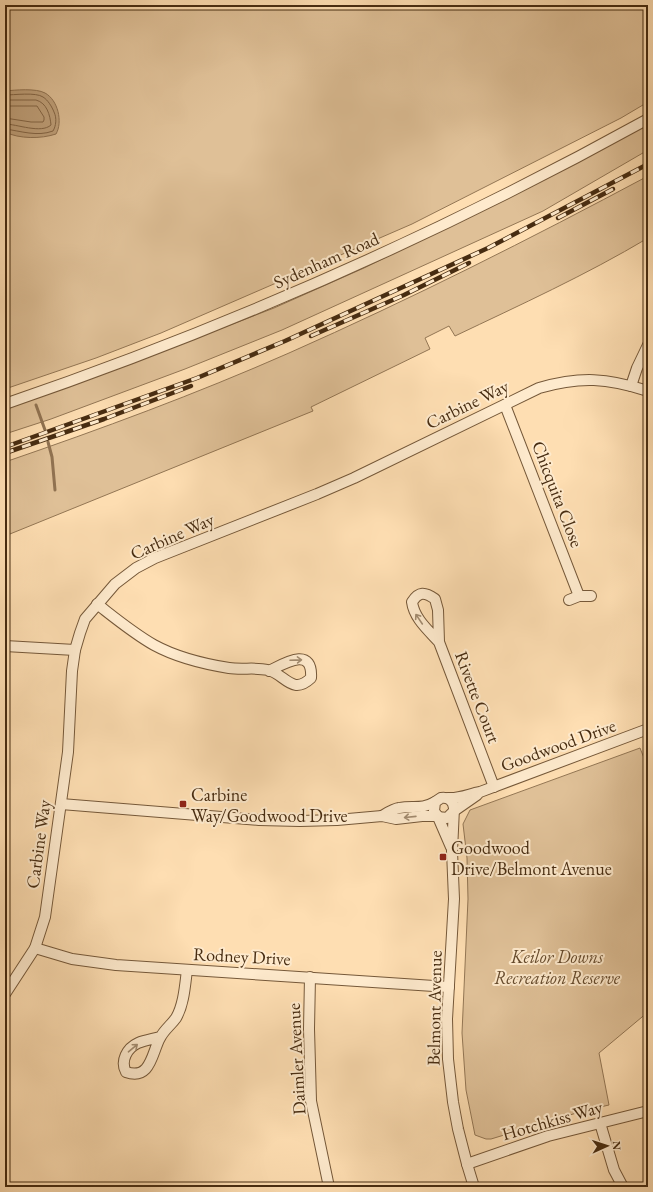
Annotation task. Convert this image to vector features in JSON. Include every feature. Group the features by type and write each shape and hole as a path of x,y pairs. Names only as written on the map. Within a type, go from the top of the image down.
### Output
{"street":[{"name":"Sydenham Road","path":"5,404 138,357 224,323 360,264 465,215 648,119"},
{"path":"631,386 637,368 648,345"},
{"name":"Carbine Way","path":"5,994 34,948 45,917 68,752 72,671 75,650 85,619 115,584 136,568 156,558 354,478 539,388 568,381 607,380 648,391"},
{"name":"Chicquita Close","path":"505,405 574,598 591,596"},
{"path":"97,604 137,635 174,654 199,662 230,668 269,671"},
{"name":"Rivette Court","path":"438,642 494,787"},
{"path":"5,646 75,650"},
{"name":"Goodwood Drive","path":"448,798 458,798 480,792 648,729"},
{"name":"Goodwood Drive","path":"453,812 473,799 480,792"},
{"path":"61,804 259,820 337,820 382,816 396,819 422,816 447,818 453,812 454,805 448,798 440,798 427,806 418,808 400,807 382,816"},
{"path":"435,802 433,808 438,817"},
{"name":"Belmont Avenue","path":"453,812 454,837 452,851 454,899 447,1039 449,1075 458,1129 474,1187"},
{"name":"Belmont Avenue","path":"438,817 446,833 452,851"},
{"name":"Rodney Drive","path":"34,948 72,959 116,965 449,987"},
{"path":"160,1037 176,1017 183,1000 187,970"},
{"name":"Daimler Avenue","path":"310,977 309,1029 311,1101 329,1187"},
{"name":"Hotchkiss Way","path":"467,1164 548,1136 648,1111"},
{"path":"600,1123 614,1170 623,1187"}],"green space":[{"path":"5,5 648,5 648,102 621,118 412,224 161,333 96,358 5,389"},
{"path":"648,123 648,150 543,211 282,330 185,369 51,419 5,434 5,409 79,383 274,308 364,268 463,219"},
{"path":"648,176 648,238 625,252 553,289 455,336 449,326 425,338 430,349 311,407 313,411 5,536 5,462 77,437 219,383 289,353 470,268"},
{"name":"Keilor Downs Recreation Reserve","path":"640,748 648,768 648,1012 599,1053 609,1105 583,1111 491,1139 486,1139 475,1135 466,1090 462,1033 468,899 467,858 463,824 470,810"}],"water":[{"path":"36,90 49,96 58,112 59,124 56,134 30,138 5,132 5,91"}],"waterway":[{"path":"36,405 45,430"},
{"path":"48,442 52,457 55,490"}],"railway":[{"path":"5,447 197,378 285,341 488,248 648,164"},
{"path":"558,218 613,189"},
{"path":"311,336 404,295 469,263"},
{"path":"5,453 104,419 191,386"}],"place":[{"name":"Carbine Way/Goodwood Drive","path":"183,804"},
{"name":"Goodwood Drive/Belmont Avenue","path":"443,857"}]}
